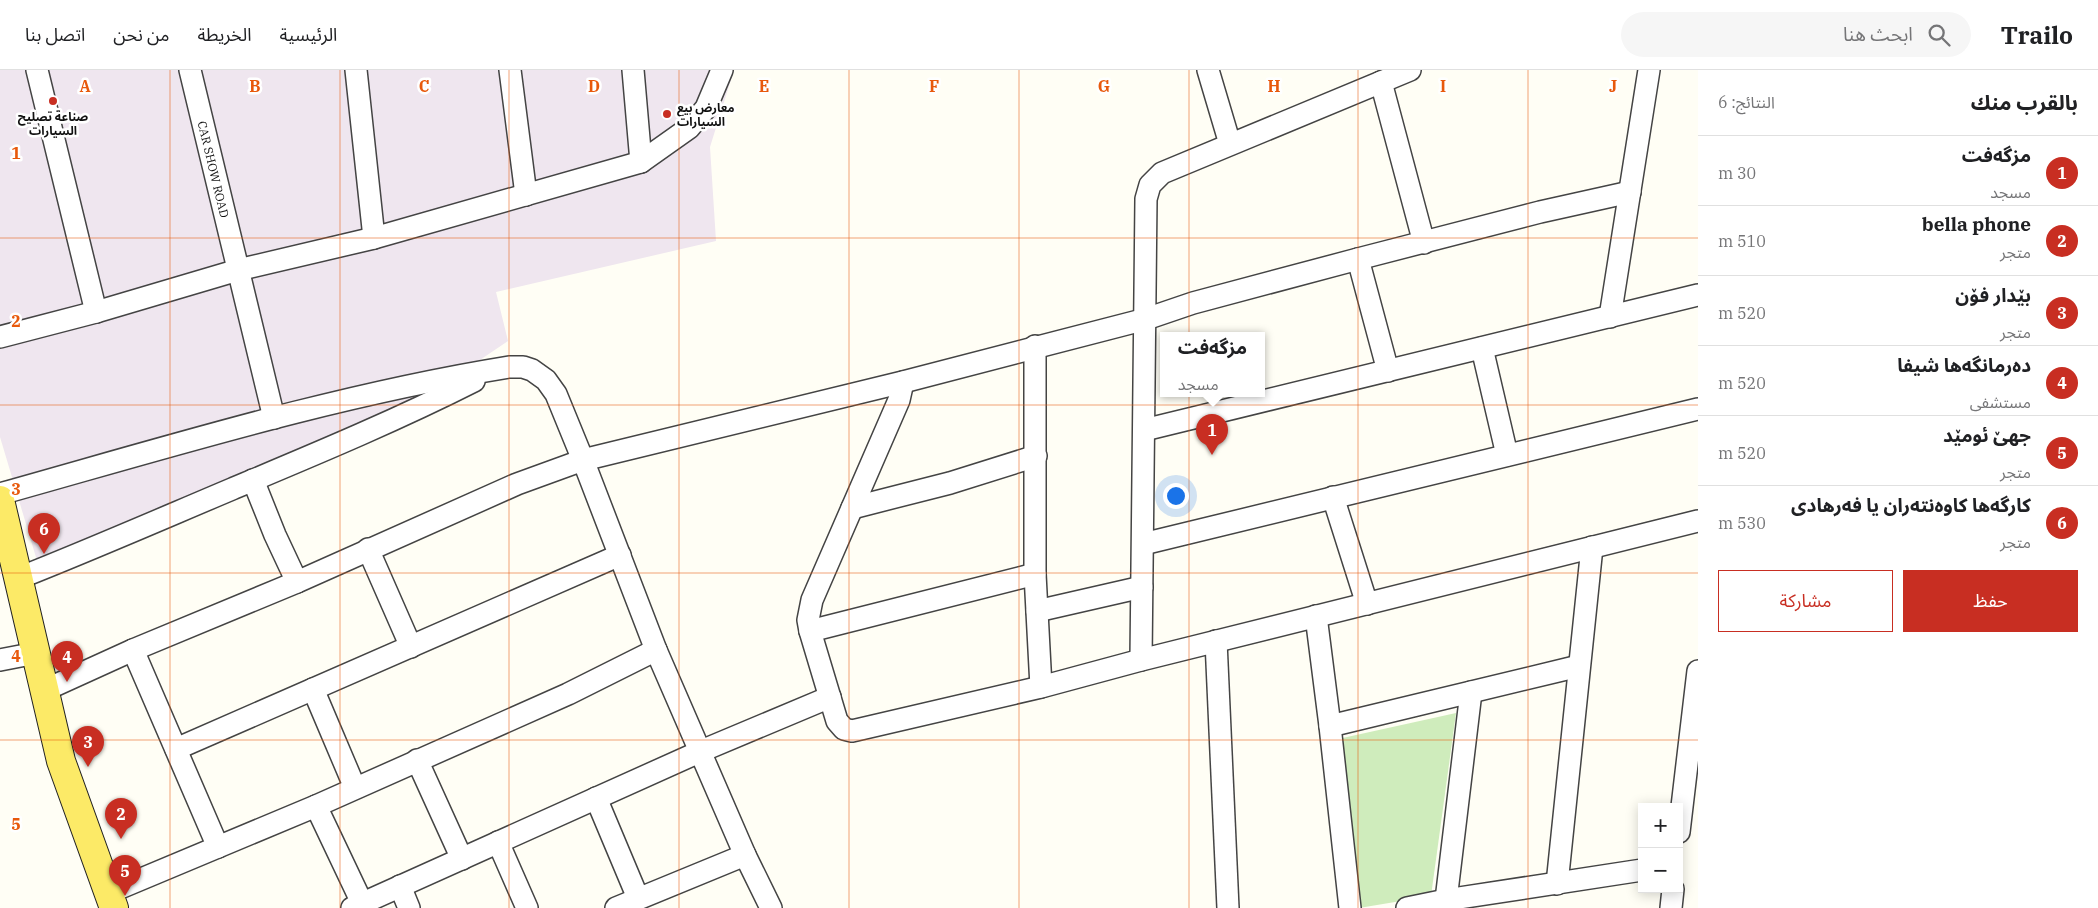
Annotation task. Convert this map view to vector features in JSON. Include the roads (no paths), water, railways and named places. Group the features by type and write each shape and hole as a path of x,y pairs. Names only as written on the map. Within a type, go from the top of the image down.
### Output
{"main road":[{"path":"0,500 11,565 36,653 61,761 111,900"}],"street":[{"path":"37,70 96,312"},
{"name":"CAR SHOW ROAD","path":"190,70 274,418"},
{"path":"356,70 374,238"},
{"path":"510,70 526,195"},
{"path":"633,70 640,162"},
{"path":"0,337 96,312 238,270 374,238 640,162 663,148 689,128 706,108 722,70"},
{"path":"1208,70 1230,144"},
{"path":"1140,660 1146,319 1145,235 1146,200 1150,185 1162,173 1410,70"},
{"path":"1610,317 1649,70"},
{"path":"1381,82 1424,242"},
{"path":"45,690 517,484 583,460 903,382 1035,346 1146,319 1193,303 1358,259 1540,212 1630,192"},
{"path":"1358,259 1388,371"},
{"path":"1144,430 1698,295"},
{"path":"1035,346 1035,574 1041,687"},
{"path":"1482,348 1507,455"},
{"path":"0,494 367,394 499,369 523,367 532,370 546,380 556,394 656,650 699,752 771,908"},
{"path":"11,565 91,550 414,411 499,369"},
{"path":"903,382 899,400 812,600 808,620 837,721 844,729 852,731 1041,687 1140,660 1698,521"},
{"path":"1143,544 1698,409"},
{"path":"852,508 950,483 1036,456"},
{"path":"253,480 296,582"},
{"path":"1333,497 1366,604"},
{"path":"1557,884 1592,547"},
{"path":"368,549 411,647"},
{"path":"176,749 620,555"},
{"path":"810,631 1035,574"},
{"path":"1037,611 1142,587"},
{"path":"1316,616 1350,908"},
{"path":"1216,641 1228,908"},
{"path":"133,650 218,846"},
{"path":"111,900 218,846 316,806 568,694 656,650"},
{"path":"0,660 36,653"},
{"path":"1330,726 1579,666"},
{"path":"1682,803 1698,670"},
{"path":"313,689 356,788"},
{"path":"1446,900 1471,692"},
{"path":"316,806 357,906 699,752 830,697"},
{"path":"417,760 462,859"},
{"path":"596,798 638,898"},
{"path":"498,842 527,908"},
{"path":"616,908 745,855"},
{"path":"1409,908 1446,900 1638,871"},
{"path":"400,886 410,908"},
{"path":"1671,908 1673,893"}],"place":[{"name":"صناعة تصليح السيارات","path":"53,101"},
{"name":"معارض بيع السيارات","path":"667,114"},
{"name":"مزگەفت","path":"1212,455"},
{"name":"کارگەھا کاوەنتەران یا فەرهادی","path":"44,554"},
{"name":"دەرمانگەھا شیفا","path":"67,682"},
{"name":"بێدار فۆن","path":"88,767"},
{"name":"bella phone","path":"121,839"},
{"name":"جھێ ئومێد","path":"125,896"}]}
